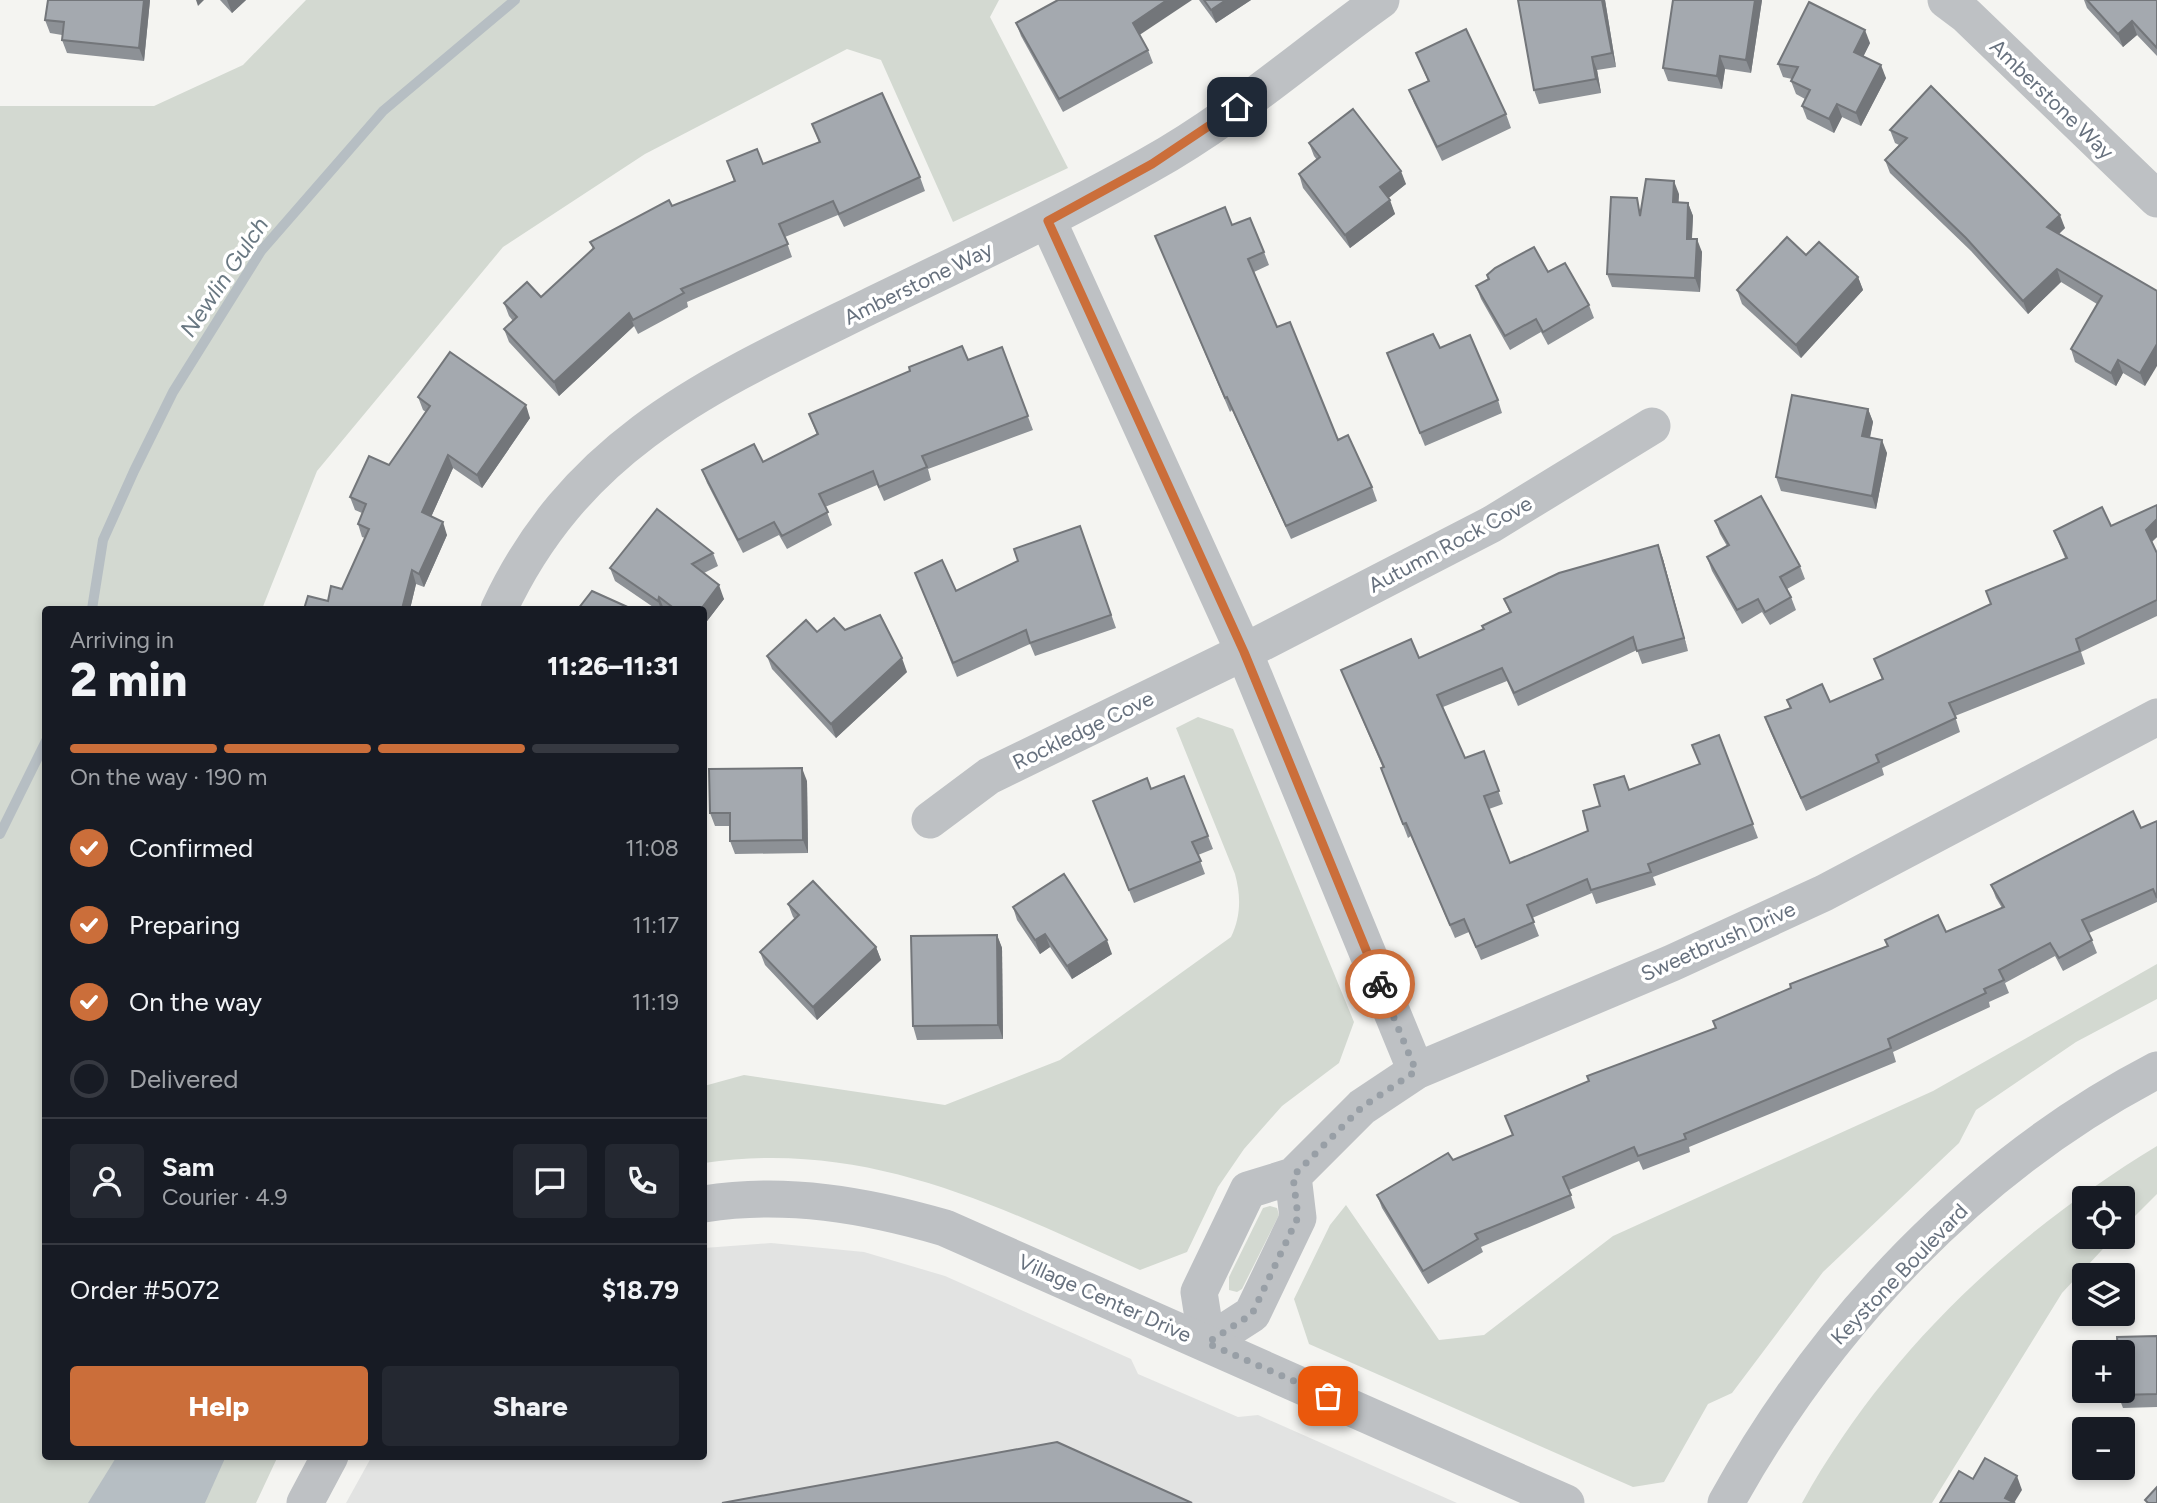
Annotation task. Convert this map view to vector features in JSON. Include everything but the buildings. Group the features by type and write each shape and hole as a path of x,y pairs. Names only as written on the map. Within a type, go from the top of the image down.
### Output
{"street":[{"name":"Amberstone Way","path":"501,606 535,543 595,473 647,426 743,369 1048,221 1152,164 1216,123 1381,0"},
{"name":"Amberstone Way","path":"1946,0 1966,15 2157,199"},
{"path":"1048,221 1244,652 1416,1071"},
{"name":"Autumn Rock Cove","path":"1244,652 1492,524 1652,426"},
{"name":"Rockledge Cove","path":"930,820 989,776 1244,652"},
{"name":"Sweetbrush Drive","path":"1207,1343 1199,1292 1248,1190 1293,1176 1362,1107 1416,1071 1672,963 1812,898 2157,717"},
{"name":"Keystone Boulevard","path":"1726,1503 1753,1456 1819,1359 1940,1225 2035,1148 2157,1070"},
{"path":"1207,1343 1252,1314 1298,1217 1293,1176"},
{"name":"Village Center Drive","path":"707,1204 777,1199 814,1201 904,1216 984,1244 1566,1503"},
{"path":"305,1503 328,1460"}],"shaded area":[{"path":"306,0 999,0 990,17 1068,168 953,222 881,60 847,49 645,154 503,247 317,471 263,606 42,606 42,1460 276,1460 256,1503 0,1503 0,106 154,106 243,65"},
{"path":"1198,717 1233,729 1354,1022 1339,1063 1282,1106 1244,1149 1218,1187 1187,1252 1140,1270 981,1201 929,1183 875,1169 820,1160 764,1158 707,1163 707,1085 744,1075 945,1105 1060,1060 1231,937 1239,906 1235,874 1176,728"},
{"path":"2157,964 2157,999 2076,1042 1976,1110 1959,1143 1823,1272 1732,1393 1708,1404 1664,1482 1633,1487 1309,1344 1294,1299 1330,1225 1346,1205 1439,1340 1484,1335 1613,1236 1933,1091"},
{"path":"2157,1146 2157,1194 2135,1216 2135,1186 2096,1186"},
{"path":"2072,1203 2072,1249 2103,1249 2090,1263 2072,1263 2072,1282 2062,1293 1932,1503 1802,1503 1835,1448 1872,1396 1913,1347 1956,1301"},
{"path":"1263,1208 1277,1208 1279,1215 1242,1289 1237,1292 1229,1290 1229,1277"},
{"path":"771,1243 864,1252 945,1276 1131,1359 1138,1374 1238,1417 1258,1415 1457,1503 346,1503 370,1460 707,1460 707,1248"},
{"path":"115,1460 224,1460 205,1503 88,1503"}],"waterway":[{"name":"Newlin Gulch","path":"92,606 103,540 134,471 173,392 261,251 383,111 515,0"},
{"name":"Newlin Gulch","path":"0,834 42,749"}],"way so far":[{"path":"1328,1396 1207,1343 1252,1314 1298,1217 1293,1176 1344,1122 1383,1091 1416,1071 1380,984"}],"route":[{"path":"1237,107 1152,164 1048,221 1149,438 1244,652 1380,984"}]}
